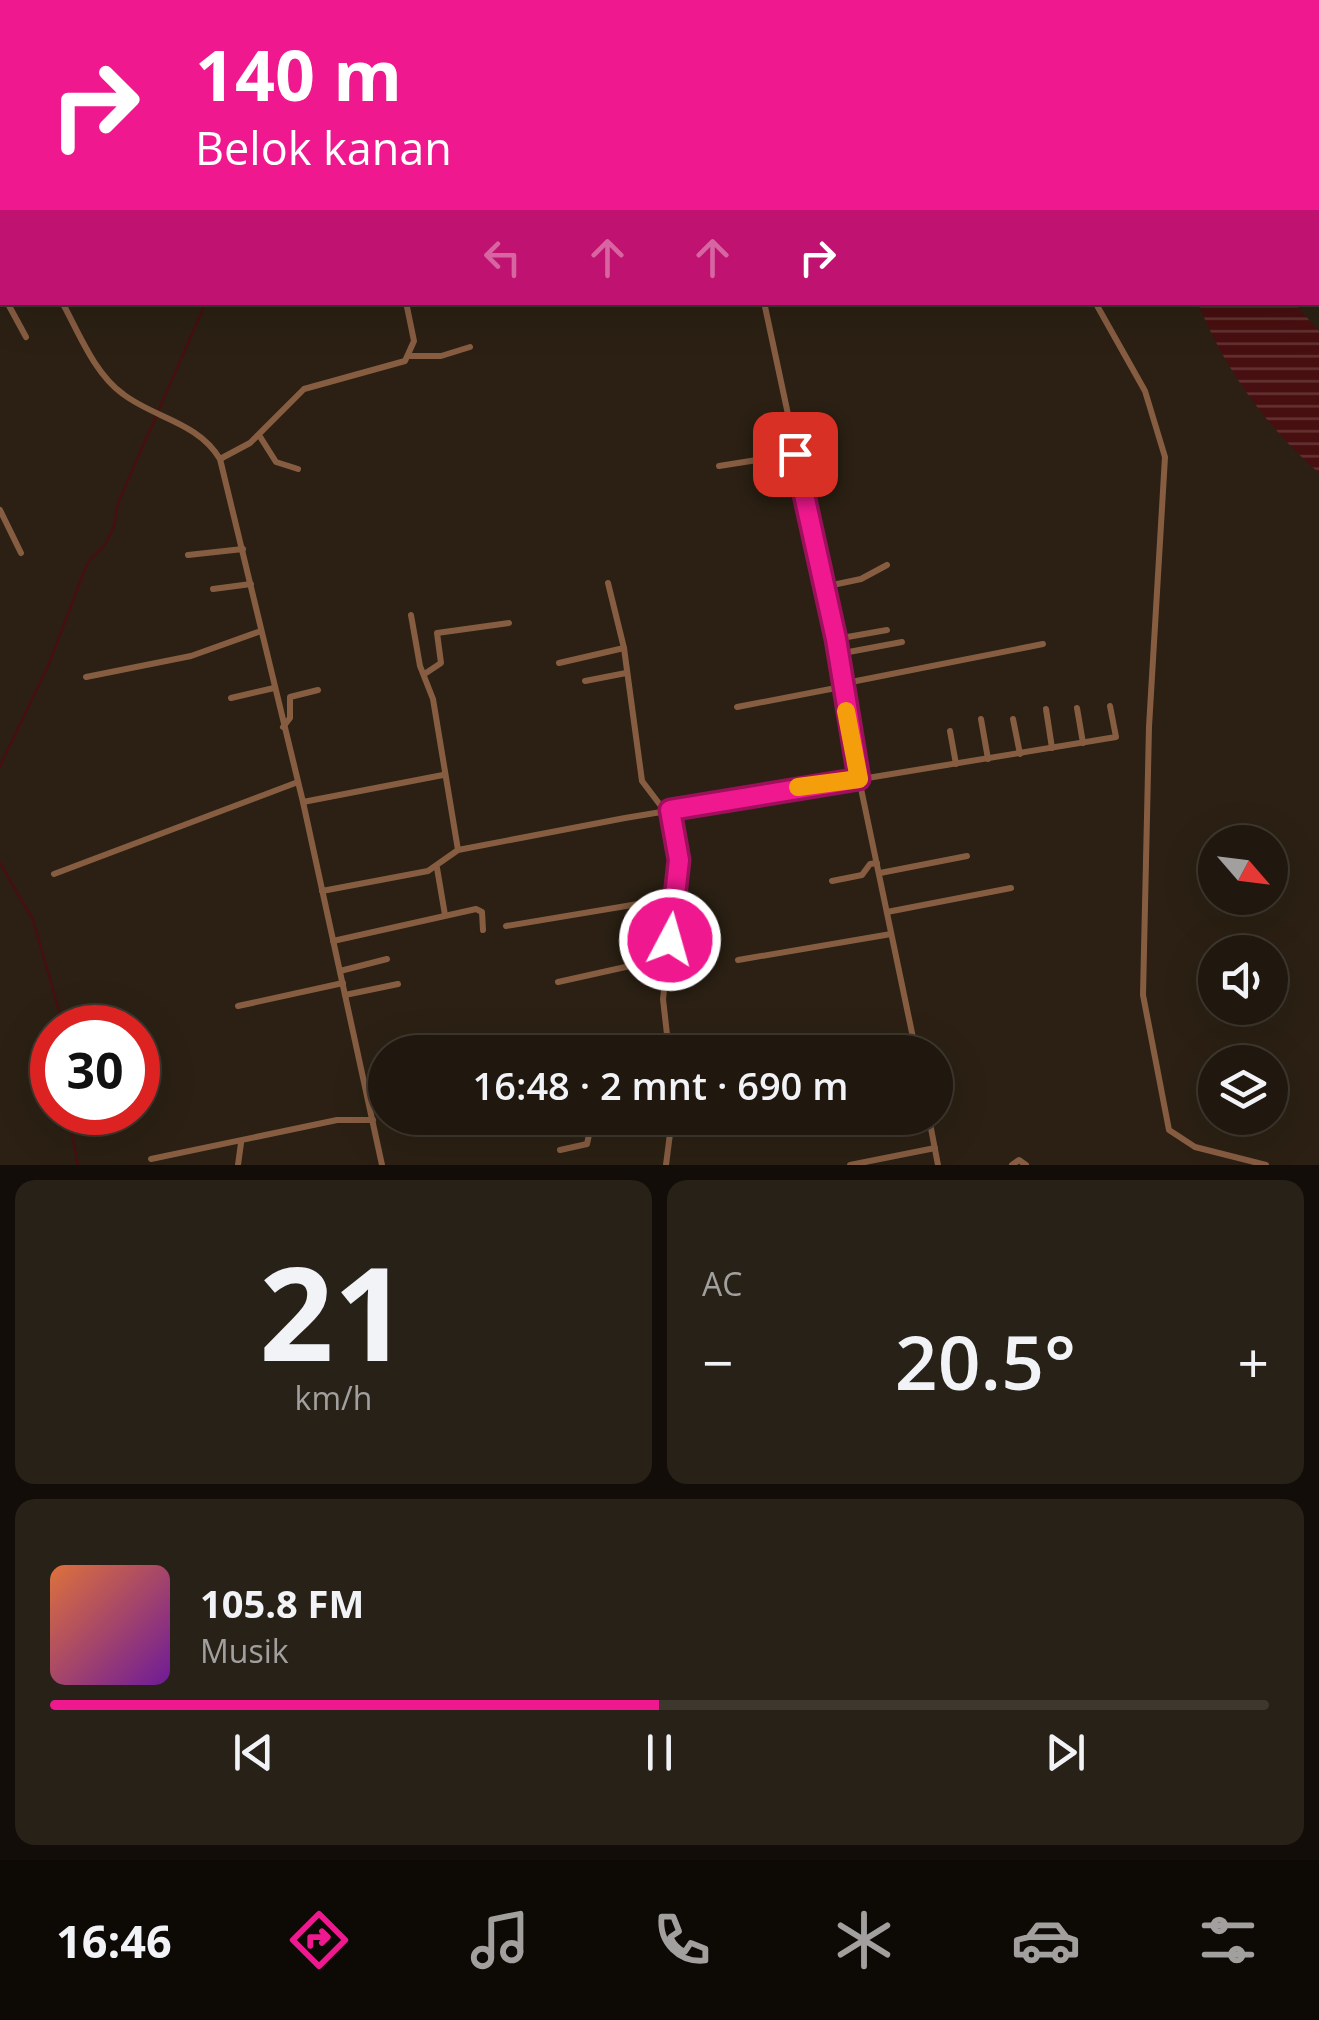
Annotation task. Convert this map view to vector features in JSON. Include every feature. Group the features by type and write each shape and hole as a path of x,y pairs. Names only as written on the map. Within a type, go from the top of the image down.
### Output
{"street":[{"path":"10,305 26,337"},
{"path":"64,305 102,375 123,395 198,435 220,459 282,728 303,802 368,1098"},
{"path":"407,305 414,341 410,356"},
{"path":"765,305 836,639 841,686 912,1035"},
{"path":"1097,305 1145,391 1165,457 1141,962 1165,1122 1184,1142 1266,1165"},
{"path":"220,459 260,435 284,405 304,389 384,370 410,356 441,356 470,347"},
{"path":"260,435 276,462 298,469"},
{"path":"719,466 795,454"},
{"path":"0,510 22,553"},
{"path":"188,555 243,549"},
{"path":"824,586 861,579 887,565"},
{"path":"608,583 624,648 642,781 667,810 678,847 662,1011 666,1035"},
{"path":"213,589 251,584"},
{"path":"411,615 420,666 426,673 458,850"},
{"path":"426,673 442,664 437,634 508,623"},
{"path":"86,677 191,656 261,630"},
{"path":"836,639 887,630"},
{"path":"838,654 902,642"},
{"path":"737,706 1043,644"},
{"path":"559,663 624,648"},
{"path":"585,681 626,673"},
{"path":"231,698 274,688"},
{"path":"282,728 290,718 290,697 318,690"},
{"path":"322,890 437,868 458,850 667,810 1116,737 1110,706"},
{"path":"1077,708 1083,743"},
{"path":"1046,710 1052,748"},
{"path":"981,718 988,759"},
{"path":"1013,719 1020,754"},
{"path":"950,731 956,764"},
{"path":"303,802 444,775"},
{"path":"54,874 165,836 298,782"},
{"path":"880,873 966,856"},
{"path":"832,881 862,875 870,864 877,863"},
{"path":"437,868 445,915"},
{"path":"887,912 1010,888"},
{"path":"506,926 674,898"},
{"path":"334,941 480,910 483,930"},
{"path":"738,960 891,934"},
{"path":"558,982 666,958"},
{"path":"340,971 387,959"},
{"path":"238,1006 343,983"},
{"path":"345,994 398,984"},
{"path":"151,1159 338,1120 368,1120"},
{"path":"376,1135 382,1165"},
{"path":"560,1150 588,1144 590,1135"},
{"path":"666,1165 669,1135"},
{"path":"932,1135 938,1165"},
{"path":"238,1165 241,1143"},
{"path":"850,1165 935,1148"},
{"path":"1012,1165 1018,1160 1026,1165"}],"shaded area":[{"path":"1199,305 1296,305 1319,331 1319,473 1248,395"}],"waterway":[{"path":"0,766 48,666 87,564 106,543 114,526 118,503 205,305"},
{"path":"0,863 33,920 57,1005"},
{"path":"72,1135 78,1165"}],"slow traffic":[{"path":"798,787 859,779 846,711"}],"route":[{"path":"670,940 679,860 670,810 859,779 841,688 836,639 795,454"}]}
